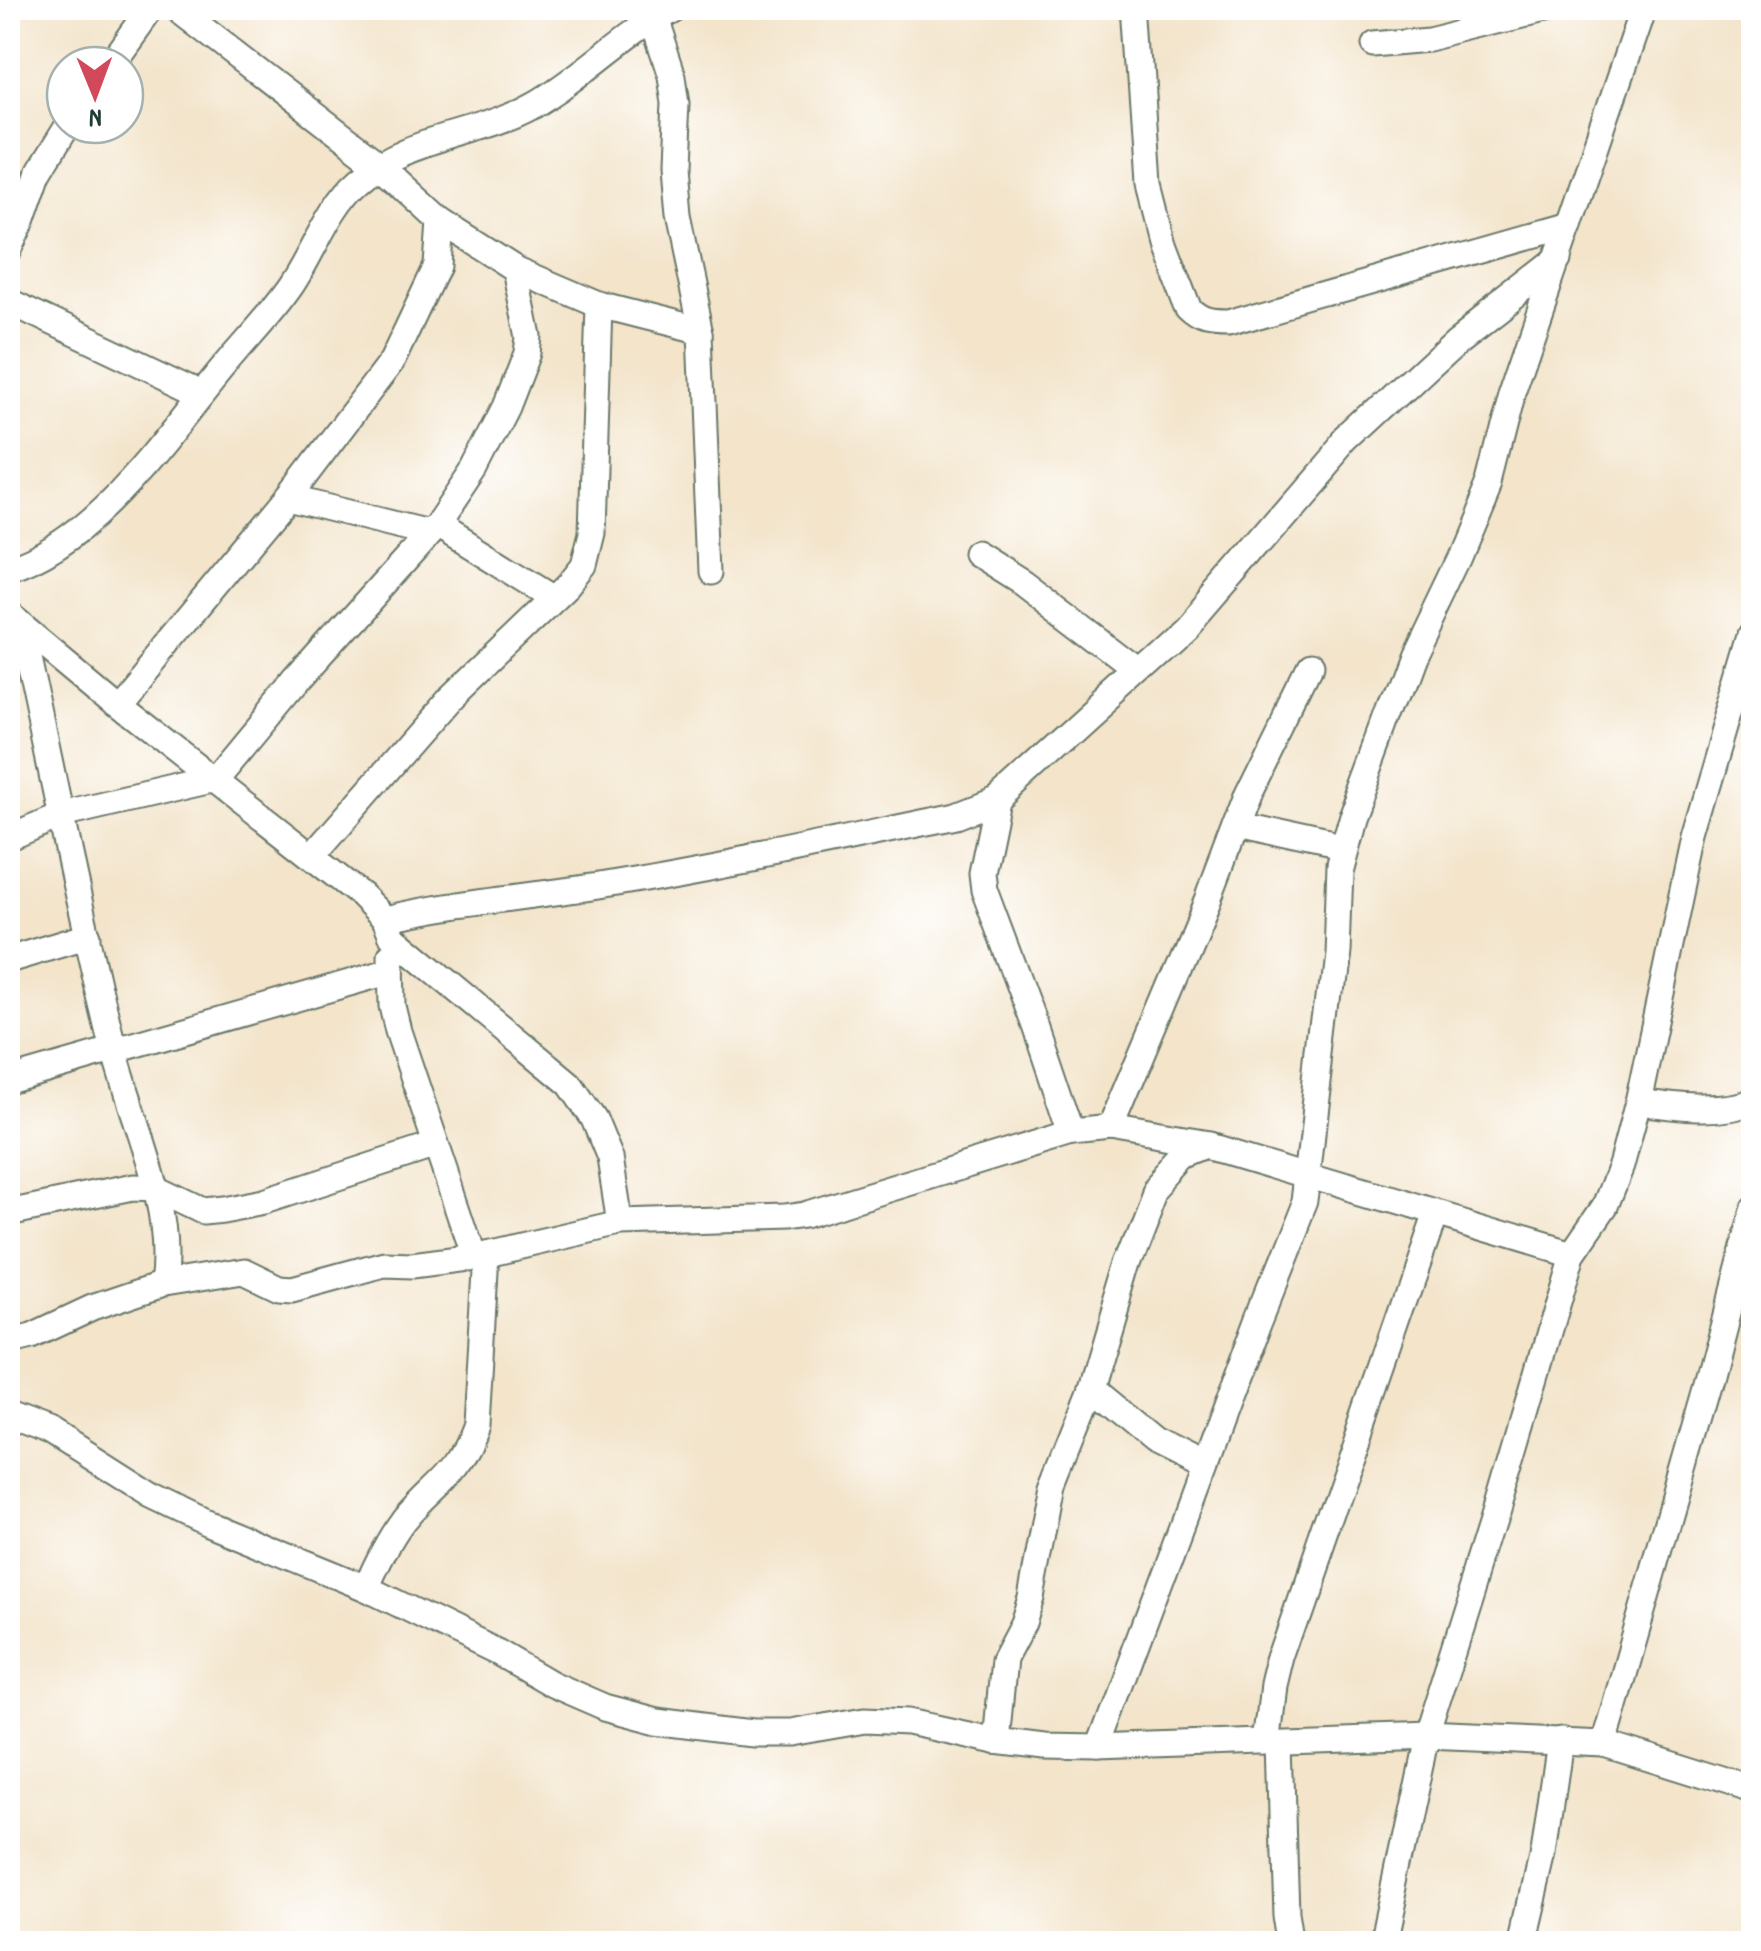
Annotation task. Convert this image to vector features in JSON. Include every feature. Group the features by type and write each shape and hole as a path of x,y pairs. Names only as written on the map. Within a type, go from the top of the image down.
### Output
{"street":[{"path":"124,45 151,8"},
{"path":"176,8 379,164 440,221 515,269 598,305 701,330"},
{"path":"1136,8 1148,186 1162,239 1189,310 1198,318 1228,323 1569,226"},
{"path":"1372,44 1429,39 1522,11 1555,8"},
{"path":"1099,1748 1258,1320 1300,1219 1328,1010 1340,851 1411,655 1460,555 1489,483 1512,392 1643,8"},
{"path":"8,569 60,545 83,527 142,464 290,288 346,192 379,164 416,146 532,106 601,61 662,12 676,104 673,170 677,218 701,330 711,571"},
{"path":"8,250 39,172 56,145"},
{"path":"116,704 288,498 392,360 437,266 440,221"},
{"path":"389,927 417,911 516,900 658,876 956,816 997,800 1187,627 1347,441 1459,336 1558,260"},
{"path":"8,838 61,815 216,778 433,529 482,454 506,408 529,337 515,269"},
{"path":"8,301 202,393"},
{"path":"313,855 450,698 584,565 592,532 598,305"},
{"path":"288,498 433,529 553,597"},
{"path":"976,553 1022,582 1137,670"},
{"path":"14,618 116,704 313,855 389,927 570,1084 594,1119 610,1158 620,1223"},
{"path":"14,618 114,1051 155,1188 165,1244 163,1284"},
{"path":"1382,1944 1426,1736 1572,1254 1605,1206 1621,1166 1694,837 1747,685 1754,632"},
{"path":"1112,1129 1248,793 1308,671"},
{"path":"997,800 982,873 984,890 1071,1133"},
{"path":"1234,828 1340,851"},
{"path":"366,1588 396,1531 453,1472 476,1425 480,1255 436,1144 398,1031 392,1006 389,927"},
{"path":"8,960 88,936"},
{"path":"8,1081 391,970"},
{"path":"1638,1102 1699,1109 1722,1108 1754,1099"},
{"path":"8,1342 163,1284 244,1272 278,1288 292,1289 384,1264 480,1255 620,1223 804,1215 1071,1133 1112,1129 1211,1146 1572,1254"},
{"path":"165,1244 203,1211 274,1198 436,1144"},
{"path":"996,1742 1004,1659 1031,1598 1052,1485 1090,1390 1128,1262 1156,1190 1187,1156 1211,1146"},
{"path":"8,1214 111,1190 155,1188 203,1211"},
{"path":"1604,1744 1754,1206"},
{"path":"1291,1944 1274,1742 1274,1688 1435,1214"},
{"path":"1090,1390 1153,1442 1202,1468"},
{"path":"8,1419 50,1431 152,1496 262,1548 366,1588 497,1652 552,1684 605,1707 658,1720 753,1733 790,1733 866,1720 908,1722 996,1742 1099,1748 1426,1736 1604,1744 1754,1791"},
{"path":"1522,1944 1544,1854 1560,1742"}]}
